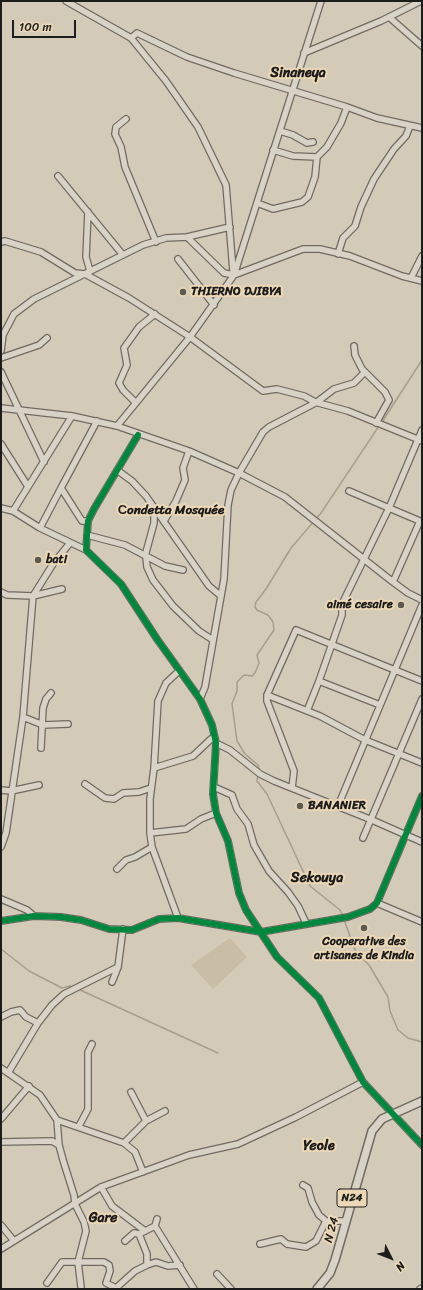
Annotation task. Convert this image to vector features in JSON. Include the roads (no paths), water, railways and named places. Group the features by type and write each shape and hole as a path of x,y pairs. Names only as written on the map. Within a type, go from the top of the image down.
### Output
{"main road":[{"name":"N24","path":"393,1113 422,1101"},
{"name":"N 24","path":"317,1289 330,1273 372,1131 382,1119 393,1113"}],"street":[{"path":"66,1 131,38 166,81 198,127 226,185 234,275"},
{"path":"117,426 135,402 190,337 234,275 321,1"},
{"path":"304,54 389,17 421,1"},
{"path":"389,17 422,46"},
{"path":"131,38 137,33 188,57 347,107 377,118 422,128"},
{"path":"257,203 273,209 302,202 308,197 315,177 317,157 327,147 341,123 347,107"},
{"path":"126,119 116,127 115,134 121,147 125,167 156,242"},
{"path":"338,254 343,238 354,226 374,179 394,149 406,136 410,126"},
{"path":"280,131 293,134 307,143 313,142"},
{"path":"274,150 293,156 317,157"},
{"path":"58,176 123,255"},
{"path":"88,212 86,257 88,273"},
{"path":"1,351 3,335 14,314 34,299 123,255 166,238 187,236 230,227"},
{"path":"187,236 224,273 234,275 304,249 320,249 350,256 422,281"},
{"path":"1,242 5,241 41,252 75,273 88,273 190,337 263,391 278,390 304,396 317,402 348,411 420,440"},
{"path":"411,278 422,256"},
{"path":"178,259 214,305"},
{"path":"135,402 123,390 119,383 127,365 124,348 139,327 155,314"},
{"path":"1,358 39,345 47,338"},
{"path":"354,346 358,362 365,372 385,392 389,400 379,424"},
{"path":"1,372 17,409 44,462"},
{"path":"200,699 205,687 224,579 228,505 231,490 239,473 263,432 269,427 317,402 334,389 354,383 365,372"},
{"path":"1,408 72,416 117,426 138,435 189,451 239,473 285,497 393,582 408,593 422,600"},
{"path":"13,511 27,486 44,462 72,416"},
{"path":"40,528 97,421"},
{"path":"307,711 342,615 342,604 389,508 420,440 422,430"},
{"path":"86,550 88,522 94,508 138,435"},
{"path":"1,444 27,486"},
{"path":"164,521 176,501 185,480 183,468 189,451"},
{"path":"117,470 132,481 154,507 209,586 221,596"},
{"path":"61,488 82,521 88,522"},
{"path":"349,491 421,522 393,582"},
{"path":"154,507 154,523 145,557 147,567 153,580 172,606 199,631 213,640"},
{"path":"1,508 13,511 40,528 86,550 121,584 156,639 200,699 212,725 216,740 213,794 216,813 228,841 239,893 246,910 277,957 319,998 364,1082 422,1145"},
{"path":"87,535 125,545 145,557 165,566 183,570"},
{"path":"1,847 6,833 23,717 33,596 53,564 70,543"},
{"path":"1,592 7,595 33,596 62,589"},
{"path":"338,806 422,605"},
{"path":"292,788 294,771 267,701 267,695 296,630 422,681"},
{"path":"178,918 152,847 150,833 151,788 154,768 158,702 166,683 179,671"},
{"path":"319,681 380,705"},
{"path":"42,748 44,708 46,699 51,693"},
{"path":"267,695 307,711 366,740 422,763"},
{"path":"363,838 372,820 422,699"},
{"path":"23,717 43,724 68,724"},
{"path":"154,768 193,756 211,739 216,740 260,774 361,815 422,842"},
{"path":"84,784 105,798 114,799 123,793 140,792 151,788"},
{"path":"1,790 11,791 39,785"},
{"path":"214,786 232,795 237,809 248,824 254,845 269,871 288,892 298,906 306,924"},
{"path":"1,921 34,916 81,920 109,929 132,930 159,919 178,918 261,932 348,917 370,909 377,903 422,796"},
{"path":"150,833 186,829 201,819 216,813"},
{"path":"117,869 126,860 135,857 152,847"},
{"path":"1,898 27,910 34,916"},
{"path":"377,903 422,922"},
{"path":"112,982 118,967 123,929"},
{"path":"8,1073 38,1023 64,994 118,967"},
{"path":"1,1018 10,1012 20,1010 38,1023"},
{"path":"79,1126 88,1109 88,1052 92,1044"},
{"path":"1,1068 40,1095 57,1120 59,1145 74,1195 75,1204 84,1222 86,1231 78,1262 81,1287"},
{"path":"1,1249 101,1188 189,1155 238,1144 296,1117 364,1082"},
{"path":"1,1119 29,1086"},
{"path":"131,1092 146,1121"},
{"path":"124,1142 146,1121 165,1111"},
{"path":"57,1120 124,1142 135,1152 143,1172"},
{"path":"1,1142 52,1141 59,1145"},
{"path":"303,1185 308,1188 312,1202 319,1215 326,1221 345,1221"},
{"path":"101,1188 112,1206 145,1231"},
{"path":"125,1241 134,1233 139,1234 155,1226 157,1219"},
{"path":"260,1244 281,1239 287,1244 306,1247 316,1241 326,1221"},
{"path":"1,1225 14,1241"},
{"path":"155,1226 194,1289"},
{"path":"139,1234 147,1254 147,1265"},
{"path":"47,1283 62,1262 104,1262 109,1265 110,1271 106,1286 117,1289 135,1271 147,1265 156,1262 168,1266 180,1265"},
{"path":"217,1274 231,1289"}],"waterway":[{"path":"382,422 422,360"},
{"path":"259,770 258,765 245,754 237,741 232,704 237,691 237,682 244,675 252,676 255,673 259,663 257,655 274,630 273,622 268,615 257,610 255,607 256,602 266,589 291,548 321,513 379,426"},
{"path":"258,774 257,781 267,794 310,886 340,910 343,916"},
{"path":"344,920 356,952 369,965 388,997 390,1011 398,1030 408,1038 422,1042"},
{"path":"1,949 29,971 62,988 70,986 74,988"},
{"path":"78,989 218,1053"}],"place":[{"name":"THIERNO DJIBYA","path":"183,292"},
{"name":"bati","path":"38,560"},
{"name":"aimé cesaire","path":"401,605"},
{"name":"BANANIER","path":"300,806"},
{"name":"Cooperative des artisanes de Kindia","path":"364,928"}],"district":[{"name":"Sinaneya","path":"298,73"},
{"name":"Сondetta Mosquée","path":"171,511"},
{"name":"Sekouya","path":"317,878"},
{"name":"Yeole","path":"319,1146"},
{"name":"Gare","path":"103,1218"}]}
